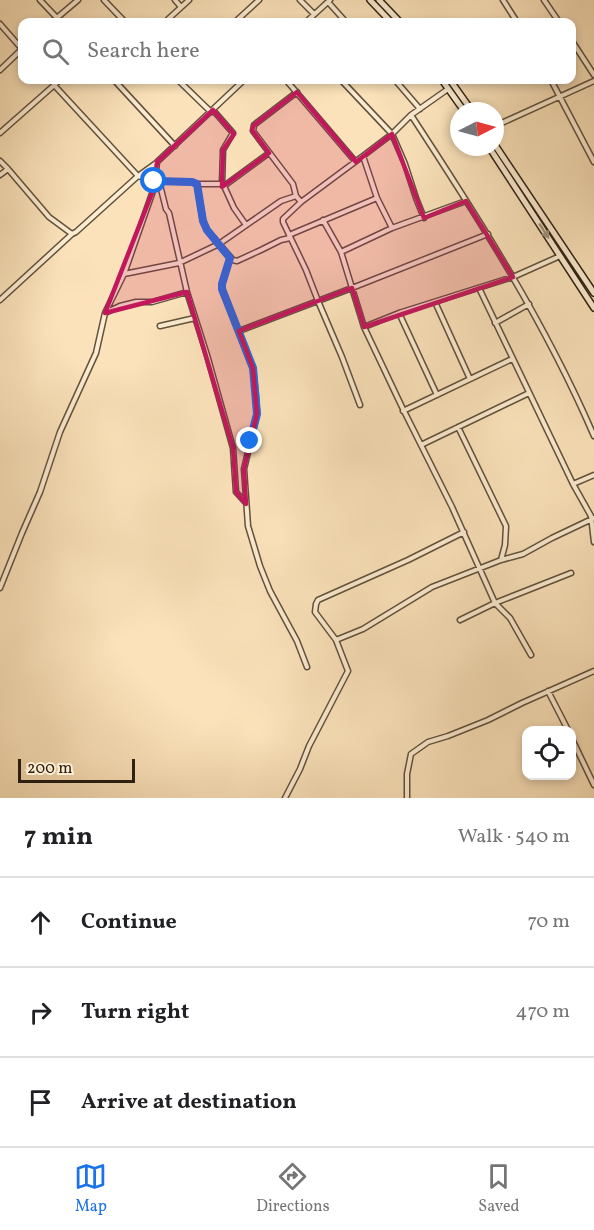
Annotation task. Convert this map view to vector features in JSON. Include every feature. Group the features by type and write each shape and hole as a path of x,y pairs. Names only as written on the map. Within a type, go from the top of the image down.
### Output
{"main road":[{"path":"370,0 387,18"},
{"path":"382,1 397,18"},
{"path":"445,84 458,102"},
{"path":"453,84 466,102"},
{"path":"495,156 594,308"},
{"path":"502,156 594,293"}],"street":[{"path":"40,0 57,18 78,0"},
{"path":"104,0 120,18"},
{"path":"175,0 181,7"},
{"path":"169,18 189,0"},
{"path":"239,18 259,0"},
{"path":"300,0 314,15"},
{"path":"503,0 514,18"},
{"path":"544,0 556,18"},
{"path":"311,18 329,1 343,18"},
{"path":"0,24 18,44"},
{"path":"576,47 594,75"},
{"path":"0,70 18,53"},
{"path":"504,122 594,81"},
{"path":"118,84 175,146"},
{"path":"182,84 233,133 223,150 223,185 234,208 246,225"},
{"path":"0,300 72,234 175,146 240,84"},
{"path":"290,84 356,161"},
{"path":"345,84 392,134 424,218"},
{"path":"398,84 420,109"},
{"path":"553,84 594,162"},
{"path":"0,133 54,85 138,176 157,181 223,185 269,153"},
{"path":"360,405 283,219 301,202 392,134 411,116 448,88"},
{"path":"297,92 254,125 254,131 293,184 296,196 301,202"},
{"path":"411,116 488,234 529,304 575,392 594,436"},
{"path":"363,156 377,198 392,228"},
{"path":"0,161 49,217 72,234"},
{"path":"157,162 157,181 169,213 179,263 233,448 236,492 246,504"},
{"path":"0,175 8,169"},
{"path":"0,588 40,492 60,432 96,352 105,313 124,274 157,181"},
{"path":"197,184 203,221 207,230 230,258 237,261 323,220 377,198"},
{"path":"124,274 179,263 219,244 281,201 296,196"},
{"path":"341,252 392,228 466,201"},
{"path":"323,220 341,252 364,327 464,532 495,603 510,618 531,655"},
{"path":"281,240 286,230"},
{"path":"239,332 488,234"},
{"path":"364,327 399,313 513,277 560,256"},
{"path":"230,258 222,289 253,368 257,406 244,469 248,526 270,591 297,641 307,667"},
{"path":"479,288 573,484 593,518 594,542"},
{"path":"105,313 125,305 152,302 187,292"},
{"path":"435,302 470,379"},
{"path":"495,323 529,304"},
{"path":"399,313 437,395"},
{"path":"160,326 195,318"},
{"path":"404,411 512,359"},
{"path":"421,445 529,393"},
{"path":"458,427 506,526 501,560"},
{"path":"573,484 594,475"},
{"path":"336,640 363,629 432,587 501,560 523,554 593,518"},
{"path":"285,798 348,671 336,640 315,612 315,604 318,600 464,532"},
{"path":"460,620 495,603 571,573"},
{"path":"407,798 407,774 411,754 428,742 488,720 594,671"},
{"path":"548,691 566,726"},
{"path":"576,747 594,785"}],"highlighted area":[{"path":"297,92 356,162 392,134 424,218 466,201 513,277 364,327 352,288 239,331 253,368 257,414 244,469 246,504 236,492 233,448 187,292 105,313 154,188 157,162 213,110 234,134 223,150 222,187 269,153 252,130 254,125"}],"route":[{"path":"154,181 197,184 203,221 207,230 230,258 222,289 253,368 257,414 250,441"}]}
